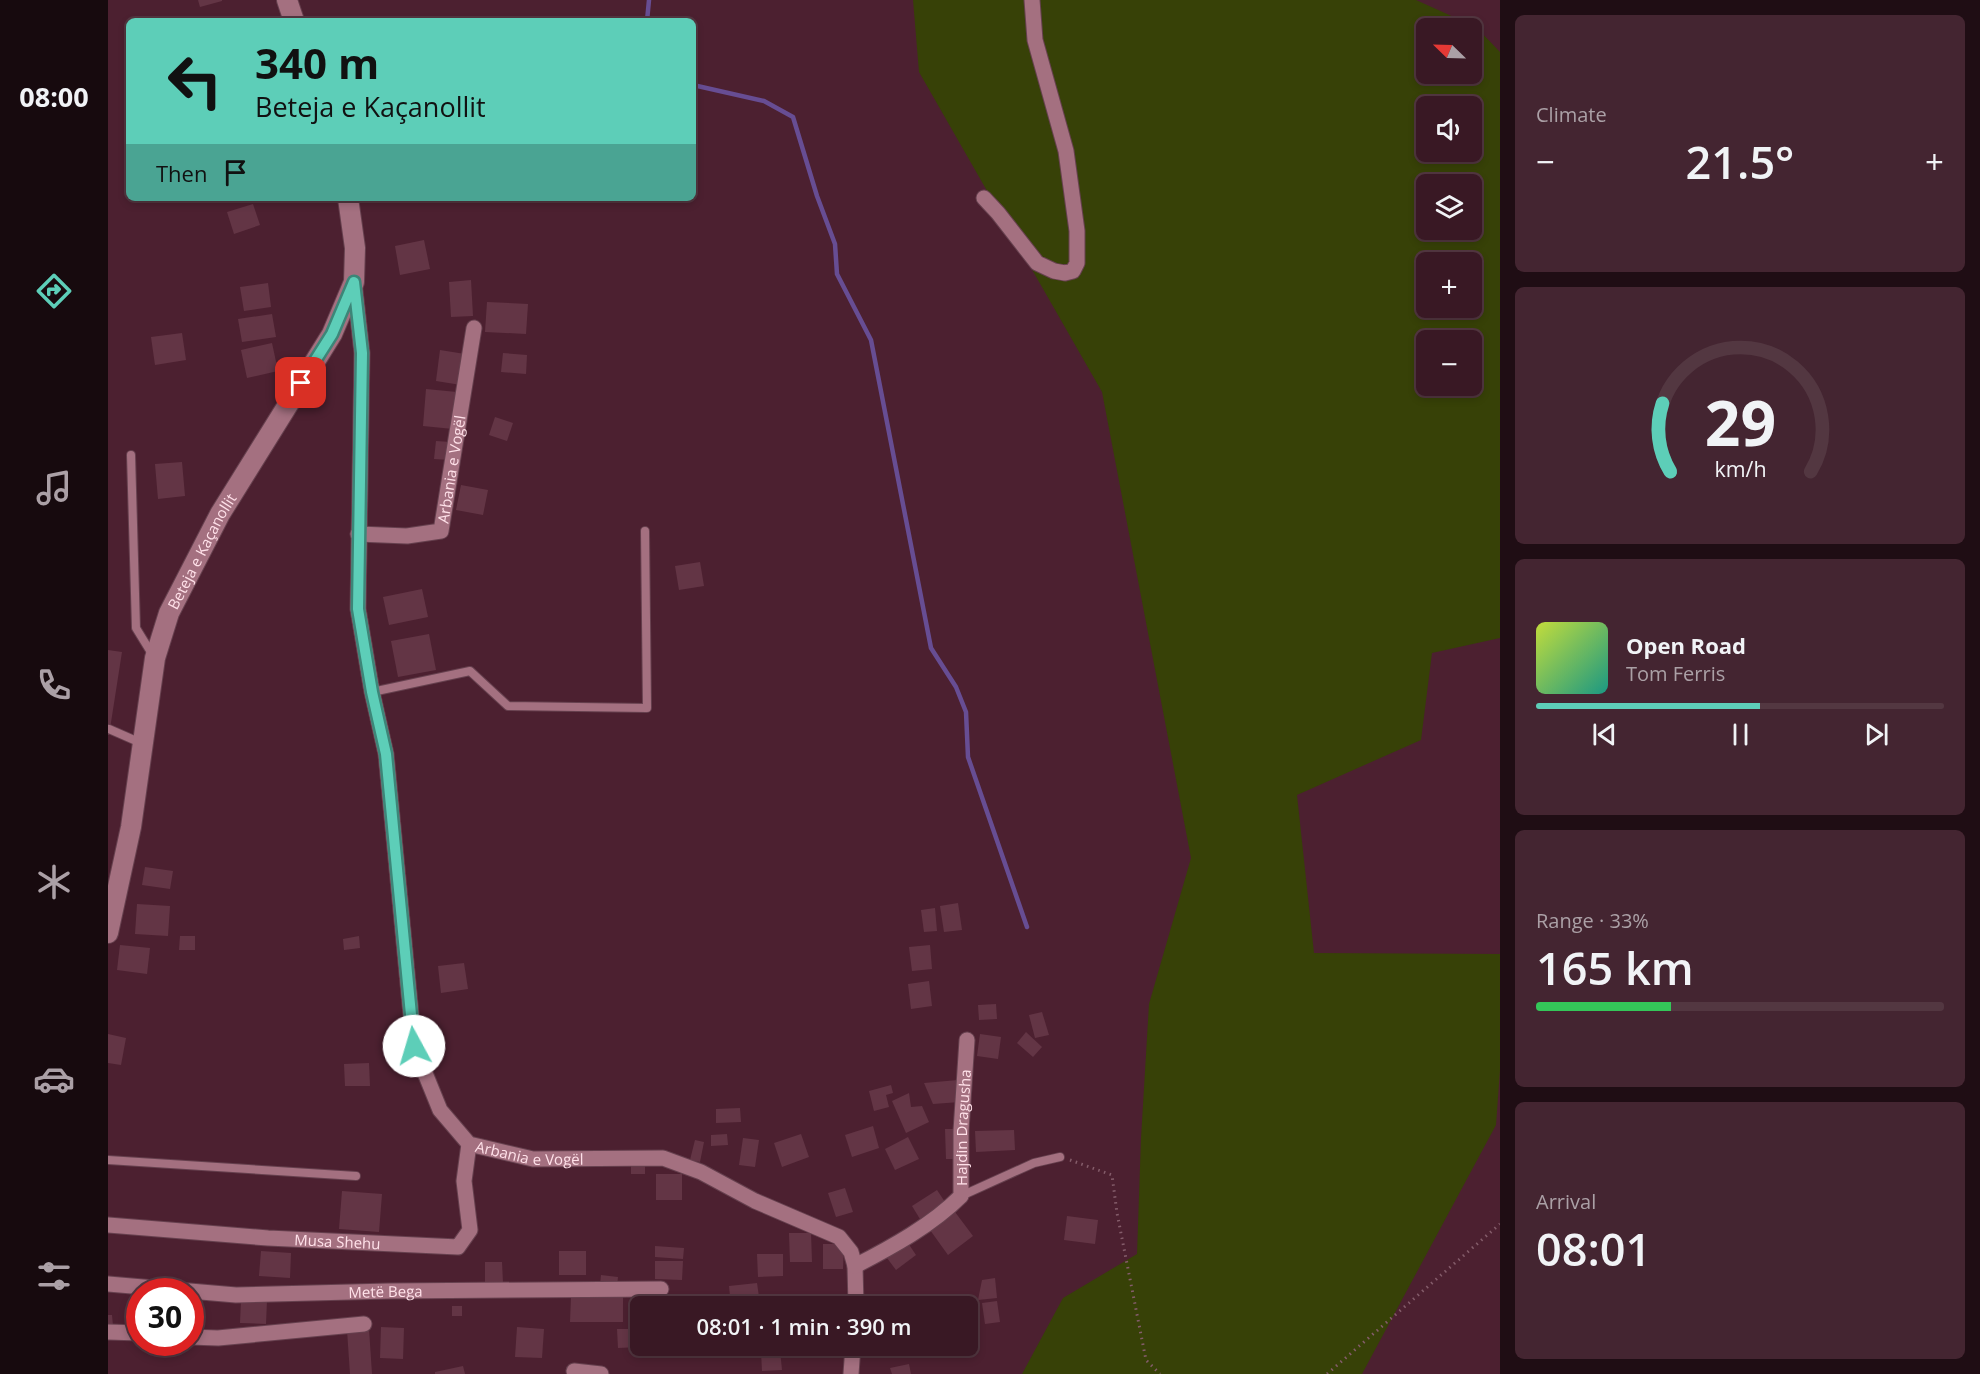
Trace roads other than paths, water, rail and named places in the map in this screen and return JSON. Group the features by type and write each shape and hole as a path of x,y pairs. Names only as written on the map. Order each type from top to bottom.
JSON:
{"street":[{"path":"287,0 293,18"},
{"path":"984,198 1037,263 1054,272 1073,271 1077,263 1077,231 1066,151 1035,40 1032,0"},
{"name":"Beteja e Kaçanollit","path":"108,933 131,827 154,658 169,613 220,514 332,334 354,282 355,248 348,201"},
{"name":"Arbania e Vogël","path":"354,282 362,353 358,609 372,692 386,754 414,1046 440,1110 469,1144 533,1159 663,1158 701,1172 755,1200 839,1237 851,1252 855,1266 856,1296"},
{"name":"Arbania e Vogël","path":"358,534 407,536 441,531 474,328"},
{"name":"Hajdin Dragusha","path":"855,1266 948,1209 961,1196 961,1131 967,1041"},
{"name":"Musa Shehu","path":"108,1225 268,1238 458,1247 470,1230 464,1181 469,1144"},
{"name":"Metë Bega","path":"108,1284 236,1295 389,1291 661,1289"},
{"path":"204,1338 364,1324"},
{"path":"108,1332 126,1333"},
{"path":"851,1374 852,1356"},
{"path":"574,1371 601,1374"}],"lane":[{"path":"131,455 136,628 154,658"},
{"path":"372,692 470,671 508,706 647,708 645,531"},
{"path":"109,729 142,743"},
{"path":"961,1196 1034,1163 1060,1157"},
{"path":"108,1160 356,1176"}],"waterway":[{"path":"647,18 649,0"},
{"path":"696,86 764,101 793,117 817,196 835,244 837,274 871,340 931,648 956,687 966,712 968,757 1027,927"}]}
